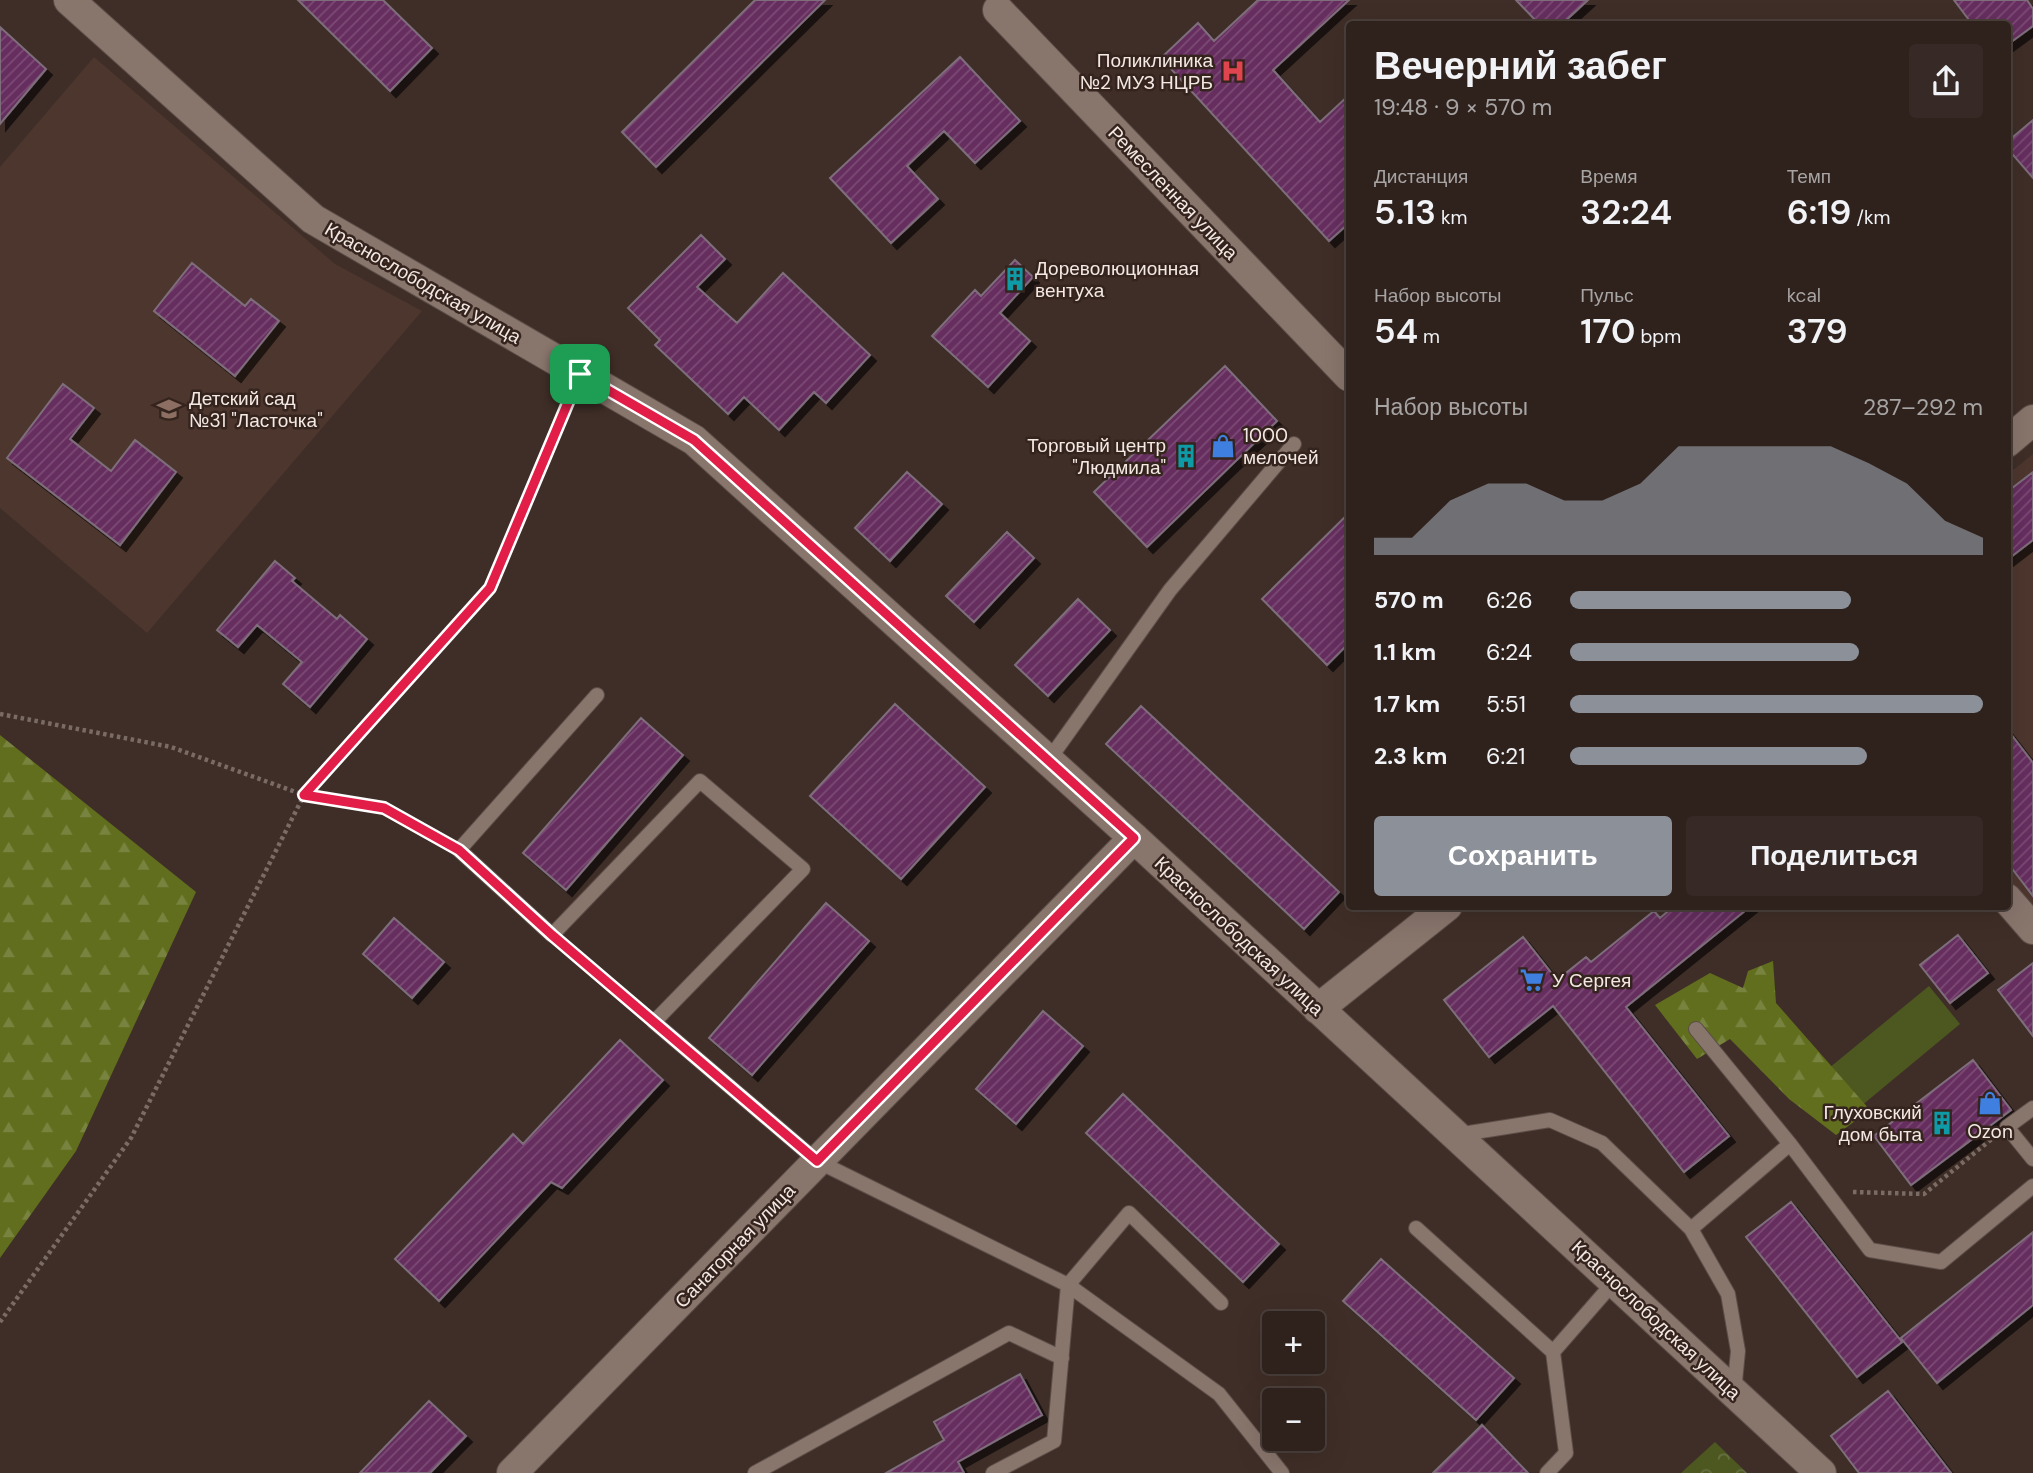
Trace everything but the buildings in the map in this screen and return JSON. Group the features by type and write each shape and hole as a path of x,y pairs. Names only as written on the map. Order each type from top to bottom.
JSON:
{"street":[{"name":"Краснослободская улица","path":"69,0 313,219 694,440 1134,838 1821,1473"},
{"name":"Ремесленная улица","path":"998,10 1346,373"},
{"path":"2011,439 2033,420"},
{"name":"Санаторная улица","path":"512,1473 1134,838"},
{"path":"2011,904 2033,929"},
{"path":"1318,1009 1442,910"}],"lane":[{"path":"1048,761 1170,590 1294,444"},
{"path":"597,695 459,850 552,935 700,781 803,869 654,1022 817,1161 1068,1285 1219,1394 1282,1473"},
{"path":"1696,1029 1790,1144 1870,1250 1941,1262 2033,1186"},
{"path":"2033,1108 2007,1127 2033,1159"},
{"path":"1455,1135 1550,1120 1602,1143 1691,1229 1728,1294 1738,1351 1734,1392"},
{"path":"1691,1229 1790,1144"},
{"path":"993,1473 1054,1441 1068,1285 1129,1213 1221,1303"},
{"path":"1416,1228 1553,1352 1566,1453 1547,1473"},
{"path":"1553,1352 1614,1282"},
{"path":"754,1473 1009,1333 1062,1358"}],"path":[{"path":"0,1322 131,1138 304,795 490,588 580,374"},
{"path":"0,714 171,747 304,795 384,808 459,850"},
{"path":"552,935 654,1022"},
{"path":"1826,1192 1924,1194 2007,1127"}],"shaded area":[{"name":"Детский сад №31 \"Ласточка\"","path":"94,57 335,264 422,311 147,633 0,508 0,167"},
{"path":"2033,454 2033,929 2011,901 2011,472"}],"green space":[{"path":"0,735 196,892 76,1151 0,1258"},
{"path":"1773,961 1776,1003 1870,1110 1836,1135 1789,1099 1730,1039 1697,1059 1655,1005 1710,973 1743,988 1748,971"},
{"path":"1929,986 1960,1024 1843,1121 1812,1082"},
{"path":"1715,1442 1747,1473 1681,1473"}],"place":[{"name":"Поликлиника №2 МУЗ НЦРБ","path":"1233,71"},
{"name":"Дореволюционная вентуха","path":"1015,279"},
{"name":"Детский сад №31 \"Ласточка\"","path":"169,409"},
{"name":"1000 мелочей","path":"1223,446"},
{"name":"Торговый центр \"Людмила\"","path":"1186,456"},
{"name":"У Сергея","path":"1532,980"},
{"name":"Ozon","path":"1990,1103"},
{"name":"Глуховский дом быта","path":"1942,1123"}],"route":[{"path":"580,374 694,440 1134,838 817,1161 552,935 459,850 384,808 304,795 490,588 580,374"}]}
